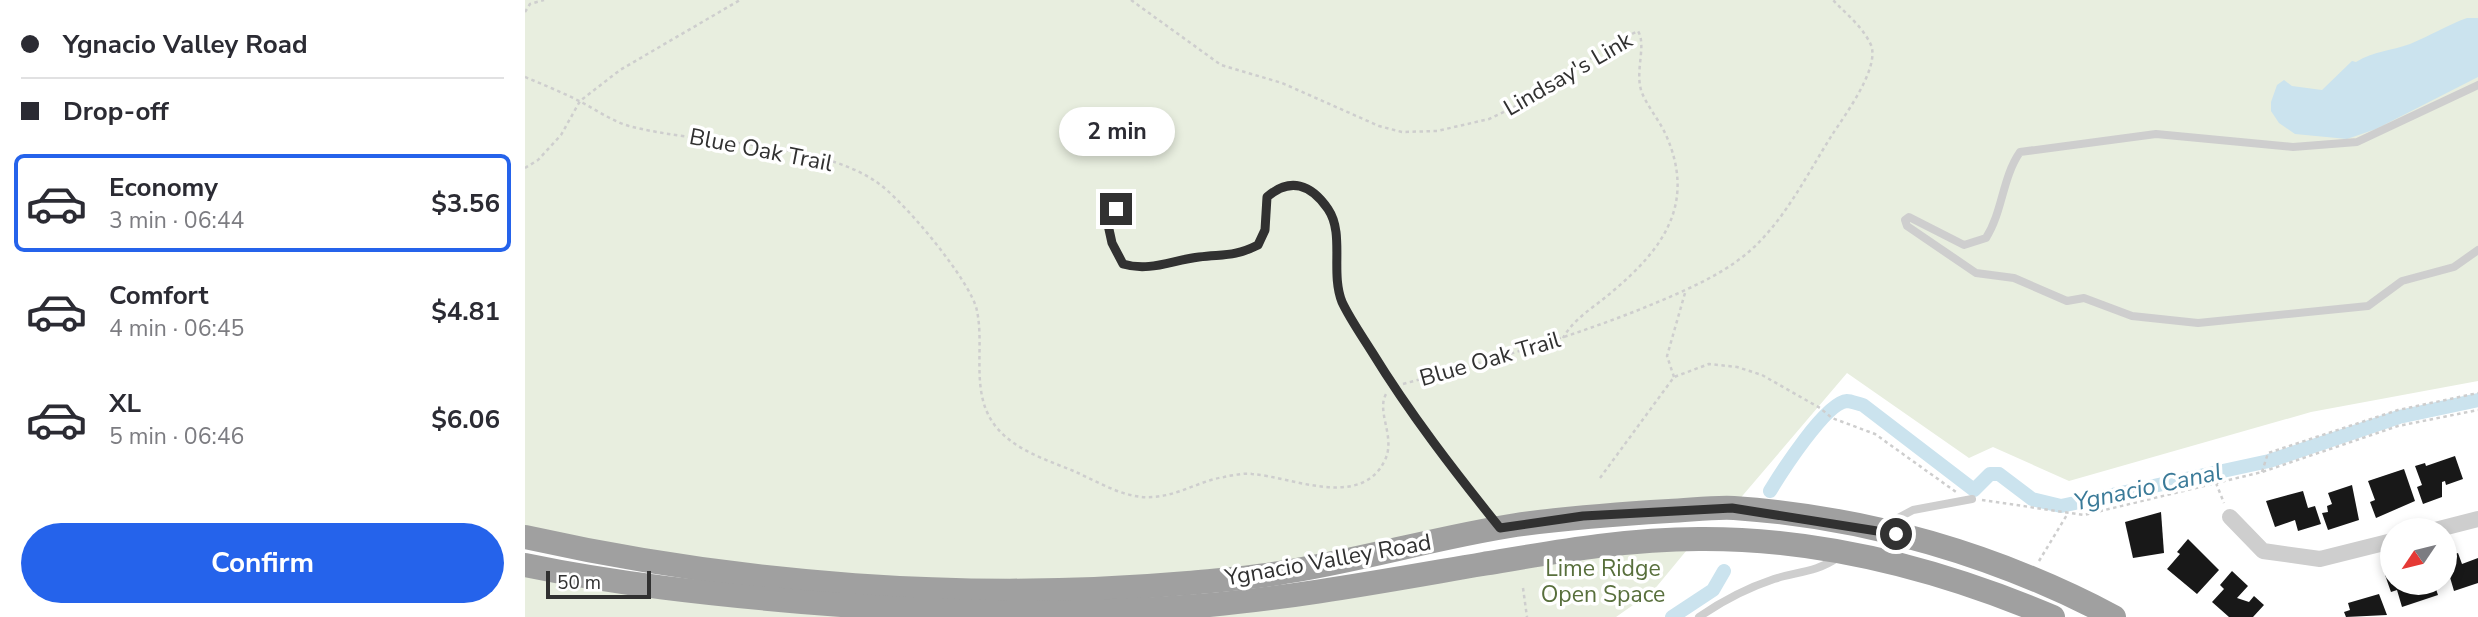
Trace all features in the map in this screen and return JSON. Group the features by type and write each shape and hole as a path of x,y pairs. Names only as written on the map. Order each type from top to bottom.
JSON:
{"highway":[{"name":"Ygnacio Valley Road","path":"525,537 636,560 712,570 882,586 1033,589 1185,583 1283,573 1500,528 1583,516 1732,508 1933,542 2029,576 2114,617"},
{"name":"Ygnacio Valley Road","path":"525,565 714,594 968,613 1028,613 1144,610 1248,601 1613,545 1696,539 1757,540 1850,548 1942,573 2053,617"}],"street":[{"path":"2230,517 2263,551 2320,559 2380,544"},
{"path":"2457,524 2478,519"}],"lane":[{"path":"2478,85 2357,142 2293,147 2156,134 2020,152 2011,164 1996,223 1986,238 1964,245 1909,217 1905,220 1906,226 1976,274 2014,278 2067,301 2084,298 2132,316 2198,323 2368,306 2402,281 2454,267 2478,250"},
{"path":"1132,208 1105,211 1112,243 1123,264 1141,269 1199,257 1230,257 1244,252 1258,245 1265,230 1267,197 1280,185 1294,183 1311,192 1328,210 1336,234 1336,284 1343,304 1394,386 1500,528"},
{"path":"1871,533 1913,510 1972,499"},
{"path":"1699,617 1720,602 1775,579 1823,568 1850,548"}],"path":[{"path":"525,12 530,4 544,0"},
{"path":"525,168 538,160 561,135 580,101 620,70 740,0"},
{"name":"Lindsay's Link","path":"1131,0 1221,65 1282,83 1379,125 1402,132 1437,131 1489,119 1541,94 1613,43 1638,31 1642,37 1637,68 1641,91 1666,135 1674,160 1677,205 1667,232 1641,266 1589,312 1573,321 1563,338"},
{"name":"Blue Oak Trail","path":"525,77 580,101 614,121 632,127 784,151 843,166 874,180 897,197 971,293 978,319 979,377 985,409 997,429 1025,450 1129,495 1151,498 1173,494 1220,477 1251,474 1331,488 1365,481 1378,471 1391,444 1384,397 1394,386 1546,346 1686,290 1744,255 1770,230 1855,100 1872,63 1872,47 1864,33 1833,0"},
{"path":"1674,377 1667,356 1686,290"},
{"path":"1600,478 1674,377 1709,364 1737,367 1762,375 1820,408 1832,418 1875,434 1955,491 1972,499 2084,515 2262,472 2398,426 2478,410"},
{"path":"2262,472 2269,453 2398,410 2478,393"},
{"path":"2216,484 2218,489"},
{"path":"2029,576 2068,513"},
{"path":"1523,588 1527,617"}],"green space":[{"name":"Lime Ridge Open Space","path":"525,0 2478,0 2478,381 2311,412 2069,481 1993,447 1969,458 1847,373 1732,508 1660,511 1283,573 948,589 525,537"},
{"name":"Lime Ridge Open Space","path":"1696,539 1653,591 1616,617 525,617 525,565 1084,612"}],"water":[{"path":"2467,18 2478,18 2478,77 2376,129 2347,139 2295,134 2279,123 2271,111 2277,85 2284,80 2292,86 2322,90 2352,61 2410,44"}],"building":[{"path":"2455,456 2463,479 2446,485 2445,481 2442,482 2442,497 2423,504 2417,487 2422,485 2415,466 2425,463 2426,466"},
{"path":"2404,469 2415,501 2376,518 2370,502 2375,500 2368,481"},
{"path":"2352,485 2359,520 2328,530 2322,513 2328,512 2327,506 2332,504 2328,493"},
{"path":"2303,491 2308,508 2315,506 2321,524 2298,531 2295,520 2275,527 2266,501"},
{"path":"2161,512 2164,553 2133,558 2125,522"},
{"path":"2188,539 2219,570 2197,594 2167,569"},
{"path":"2457,553 2462,564 2478,558 2478,583 2457,590"},
{"path":"2232,571 2248,586 2237,598 2249,602 2254,596 2264,605 2253,617 2229,617 2212,602 2224,589 2220,585"},
{"path":"2379,594 2387,615 2346,617 2344,612 2350,610 2348,603"},
{"path":"2398,595 2438,595 2402,607"}],"waterway":[{"name":"Ygnacio Canal","path":"1770,491 1816,425 1838,404 1847,401 1863,405 1974,490 1990,474 1999,474 2032,499 2061,506 2269,461 2399,417 2478,400"},
{"name":"Ygnacio Canal","path":"1672,617 1713,590 1724,571"}],"route":[{"path":"1116,209 1105,211 1112,243 1123,264 1141,269 1199,257 1230,257 1244,252 1258,245 1265,230 1264,211 1267,197 1280,185 1294,183 1311,192 1328,210 1336,234 1336,284 1343,304 1394,386 1500,528 1583,516 1732,508 1804,517 1896,534"}]}
